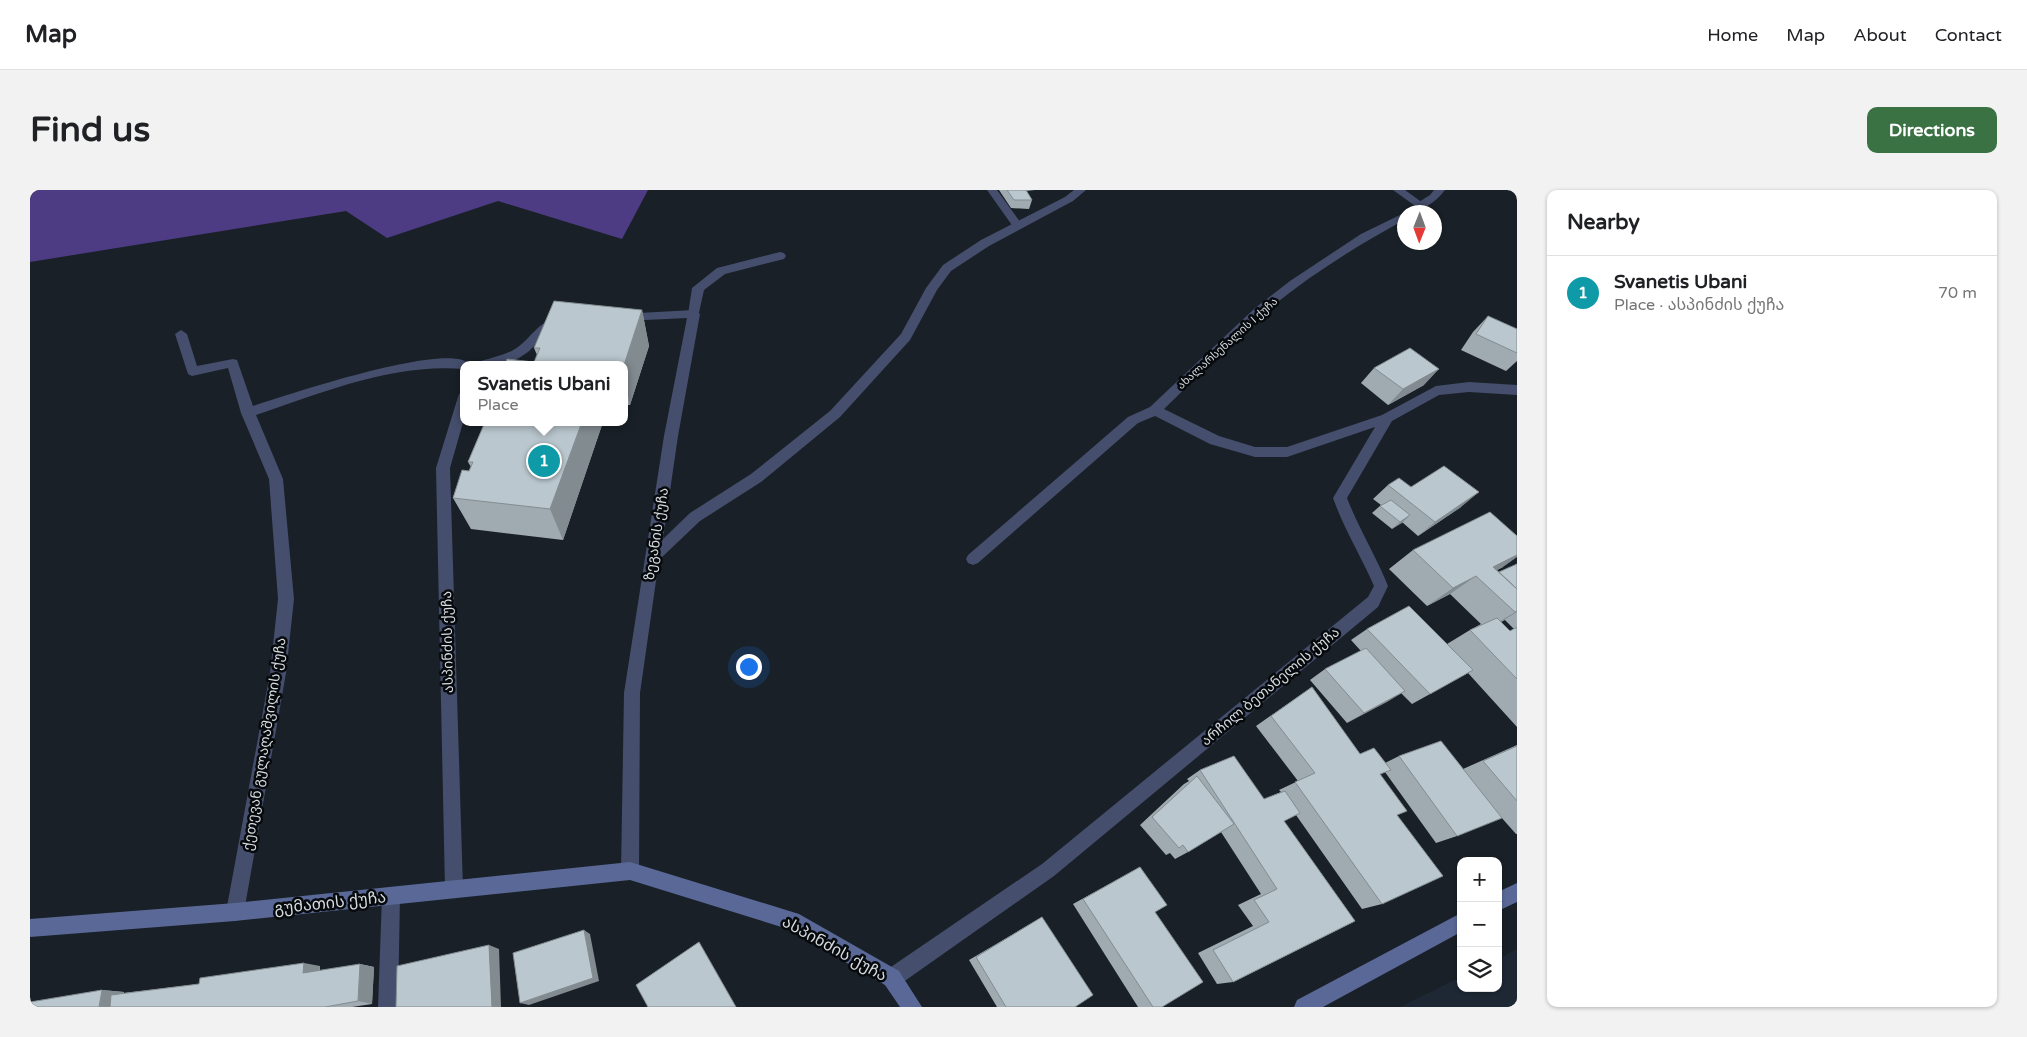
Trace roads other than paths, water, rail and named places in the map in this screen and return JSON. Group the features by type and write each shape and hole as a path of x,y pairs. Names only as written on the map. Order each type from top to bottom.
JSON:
{"street":[{"path":"992,190 1018,226"},
{"path":"652,558 695,517 756,478 835,414 906,336 932,288 947,268 985,243 1069,199 1081,190"},
{"path":"1398,190 1420,205"},
{"path":"1424,205 1434,198 1440,190"},
{"name":"ახალარსენალის I ქუჩა","path":"973,559 1133,420 1155,410 1216,350 1286,289 1365,237 1397,220"},
{"name":"ზეგანის ქუჩა","path":"630,871 632,693 671,436 698,288 721,270 780,256"},
{"path":"614,318 694,314"},
{"path":"499,361 520,351 540,331 555,321 575,320"},
{"name":"ქეთევან გულაღაშვილის ქუჩა","path":"182,334 192,371 232,362 248,413 276,479 286,599 278,674 235,912"},
{"path":"248,413 333,384 388,370 449,363 460,364"},
{"name":"არჩილ ბეთანელის ქუჩა","path":"892,978 1048,870 1373,602 1381,586 1367,553 1351,527 1340,498 1388,418 1436,391 1469,387 1517,390"},
{"path":"1155,410 1214,440 1255,452 1288,452 1388,418"},
{"name":"ასპინძის ქუჩა","path":"454,889 443,468 460,411"},
{"name":"ასპინძის ქუჩა","path":"630,871 792,921 892,978 912,1007"},
{"name":"გუმათის ქუჩა","path":"30,928 235,912 630,871"},
{"path":"1502,900 1517,892"},
{"path":"388,1007 391,896"},
{"path":"1304,1007 1457,924"}],"place":[{"name":"Svanetis Ubani","path":"544,461"}]}
